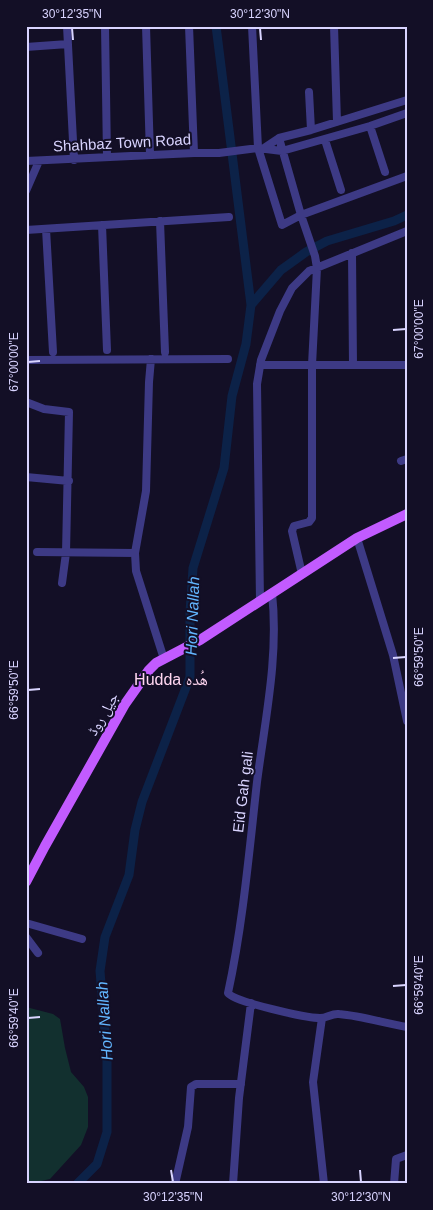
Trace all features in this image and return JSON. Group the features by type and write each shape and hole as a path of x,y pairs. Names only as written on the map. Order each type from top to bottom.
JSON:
{"main road":[{"name":"جیل روڈ","path":"26,882 125,704 149,670 164,659 200,640 358,538 407,514"}],"street":[{"path":"67,26 74,160"},
{"path":"104,26 107,157"},
{"path":"146,26 150,155"},
{"path":"188,26 194,153"},
{"path":"252,26 261,148 282,225 300,215 407,176"},
{"path":"334,26 338,122"},
{"path":"26,47 68,44"},
{"path":"309,92 311,130"},
{"path":"261,148 279,138 407,100"},
{"path":"261,148 282,151 325,140 407,113"},
{"path":"370,126 385,172"},
{"path":"279,138 317,268 312,365 312,518 309,522 294,526 292,531 302,574"},
{"path":"325,140 341,190"},
{"name":"Shahbaz Town Road","path":"26,161 218,153 261,148"},
{"path":"26,191 39,161"},
{"path":"26,230 229,217"},
{"path":"160,221 165,352"},
{"path":"102,225 107,350"},
{"path":"46,228 53,352"},
{"path":"260,601 257,384 260,365 280,311 292,288 309,271 407,231"},
{"path":"352,253 353,365"},
{"path":"151,358 148,382 146,491 135,553 136,570 164,659"},
{"path":"26,360 228,359"},
{"path":"260,365 407,365"},
{"path":"26,402 44,408 68,412 69,481 66,553 62,582"},
{"path":"26,477 69,481"},
{"path":"358,538 393,655 407,721"},
{"path":"36,552 135,553"},
{"name":"Eid Gah gali","path":"251,1003 231,997 228,993 250,851 269,694 275,618 272,593"},
{"path":"26,923 82,939"},
{"path":"26,937 38,953"},
{"path":"233,1184 241,1084 251,1003 308,1017 322,1018 335,1014 407,1027"},
{"path":"322,1018 313,1082 324,1184"},
{"path":"176,1184 188,1127 191,1087 196,1084 241,1084"},
{"path":"394,1184 396,1159 407,1155"}],"green space":[{"path":"26,1007 53,1014 60,1019 71,1072 84,1087 88,1097 88,1127 81,1145 50,1179 28,1184 26,1184"}],"waterway":[{"path":"216,26 251,305"},
{"name":"Hori Nallah","path":"77,1184 97,1164 107,1132 107,1056 100,971 105,937 129,875 135,830 142,802 190,677 190,612 193,568 224,468 232,396 246,344 251,305 281,270 306,252 327,241 394,221 407,215"}],"district":[{"name":"Hudda ھُدہ","path":"171,679"}]}
